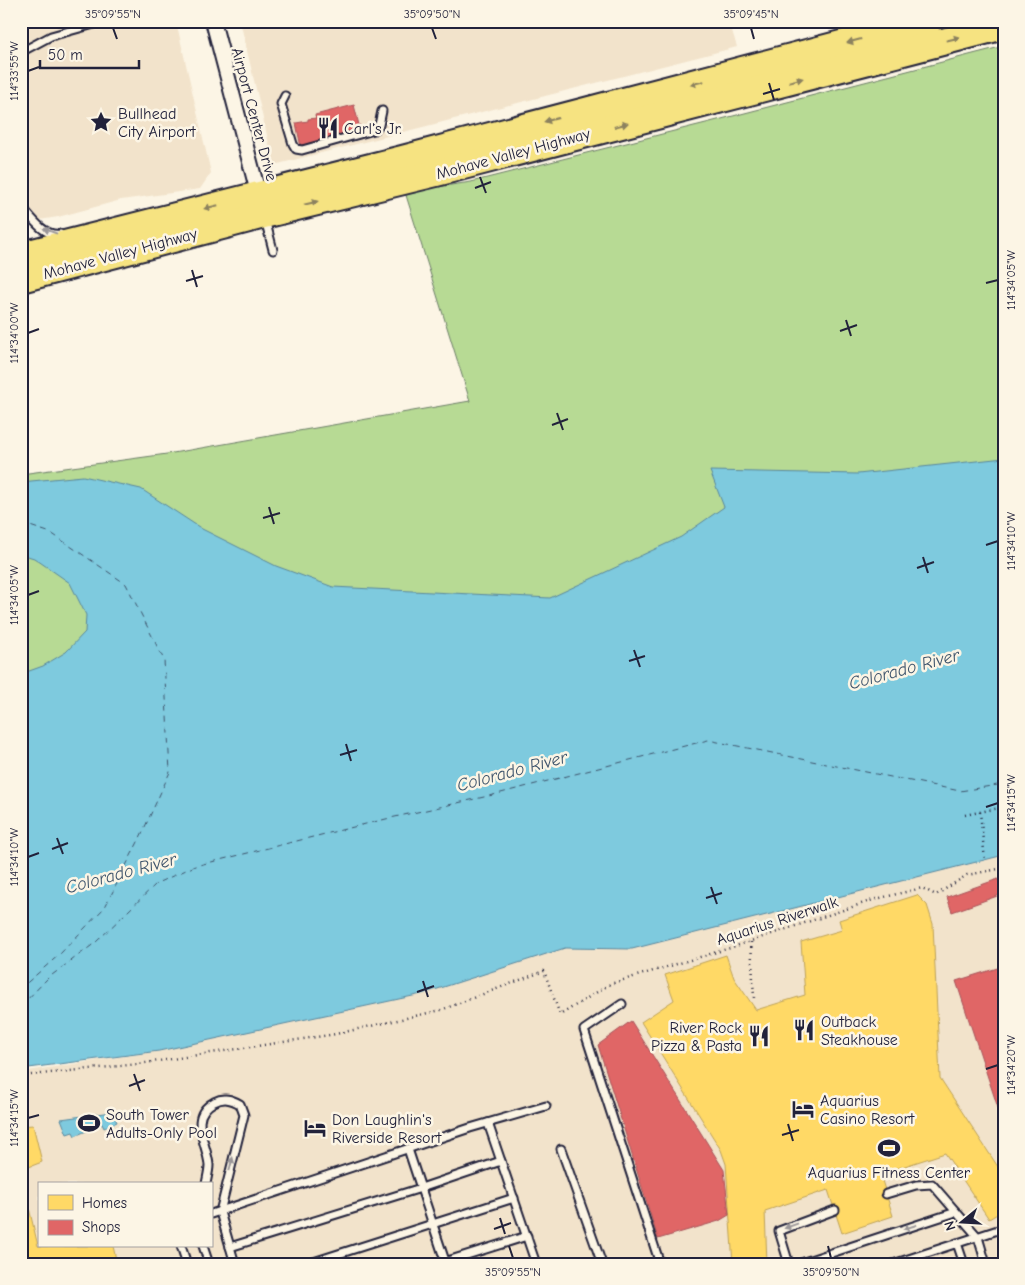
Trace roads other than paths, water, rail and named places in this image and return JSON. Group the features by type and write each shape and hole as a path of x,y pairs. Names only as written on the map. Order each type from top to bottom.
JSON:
{"highway":[{"name":"Mohave Valley Highway","path":"21,279 261,205 402,159 929,21"},
{"name":"Mohave Valley Highway","path":"21,255 139,221 261,205 436,173 1004,26"}],"street":[{"name":"Airport Center Drive","path":"213,21 261,205"}],"lane":[{"path":"21,52 50,36 105,21"},
{"path":"285,96 282,104 293,144 296,149 302,150 374,130 379,125 382,111"},
{"path":"261,205 273,250"},
{"path":"21,206 44,230 57,235 66,232"},
{"path":"622,1004 584,1030 660,1264"},
{"path":"206,1182 209,1165 202,1137 200,1116 205,1107 218,1100 229,1099 240,1104 244,1115 220,1212 235,1264"},
{"path":"212,1214 488,1123 546,1106"},
{"path":"488,1123 536,1264"},
{"path":"408,1149 433,1225 443,1263 527,1236"},
{"path":"561,1149 602,1264"},
{"path":"230,1247 421,1188 501,1161"},
{"path":"886,1194 916,1185 932,1184 978,1237 986,1264"},
{"path":"307,1264 514,1198"},
{"path":"789,1264 779,1231 835,1210"},
{"path":"798,1264 956,1212"},
{"path":"893,1264 1004,1228"},
{"path":"957,1243 964,1264"},
{"path":"182,1248 187,1264"},
{"path":"204,1248 209,1264"}],"water":[{"name":"Colorado River","path":"1004,458 1004,855 632,949 565,948 422,994 159,1051 21,1069 21,674 43,666 66,652 85,632 86,615 70,583 34,558 21,554 21,482 83,476 141,489 202,529 276,566 333,587 550,598 681,537 724,507 710,471 858,474"},
{"name":"South Tower Adults-Only Pool","path":"112,1112 117,1122 104,1128 102,1124 75,1136 73,1132 67,1134 61,1119"}],"place":[{"name":"Bullhead City Airport","path":"101,122"},
{"name":"Carl's Jr.","path":"328,128"},
{"name":"Outback Steakhouse","path":"804,1030"},
{"name":"River Rock Pizza & Pasta","path":"759,1036"},
{"name":"Aquarius Casino Resort","path":"803,1109"},
{"name":"South Tower Adults-Only Pool","path":"89,1123"},
{"name":"Don Laughlin's Riverside Resort","path":"315,1128"},
{"name":"Aquarius Fitness Center","path":"889,1148"}]}
